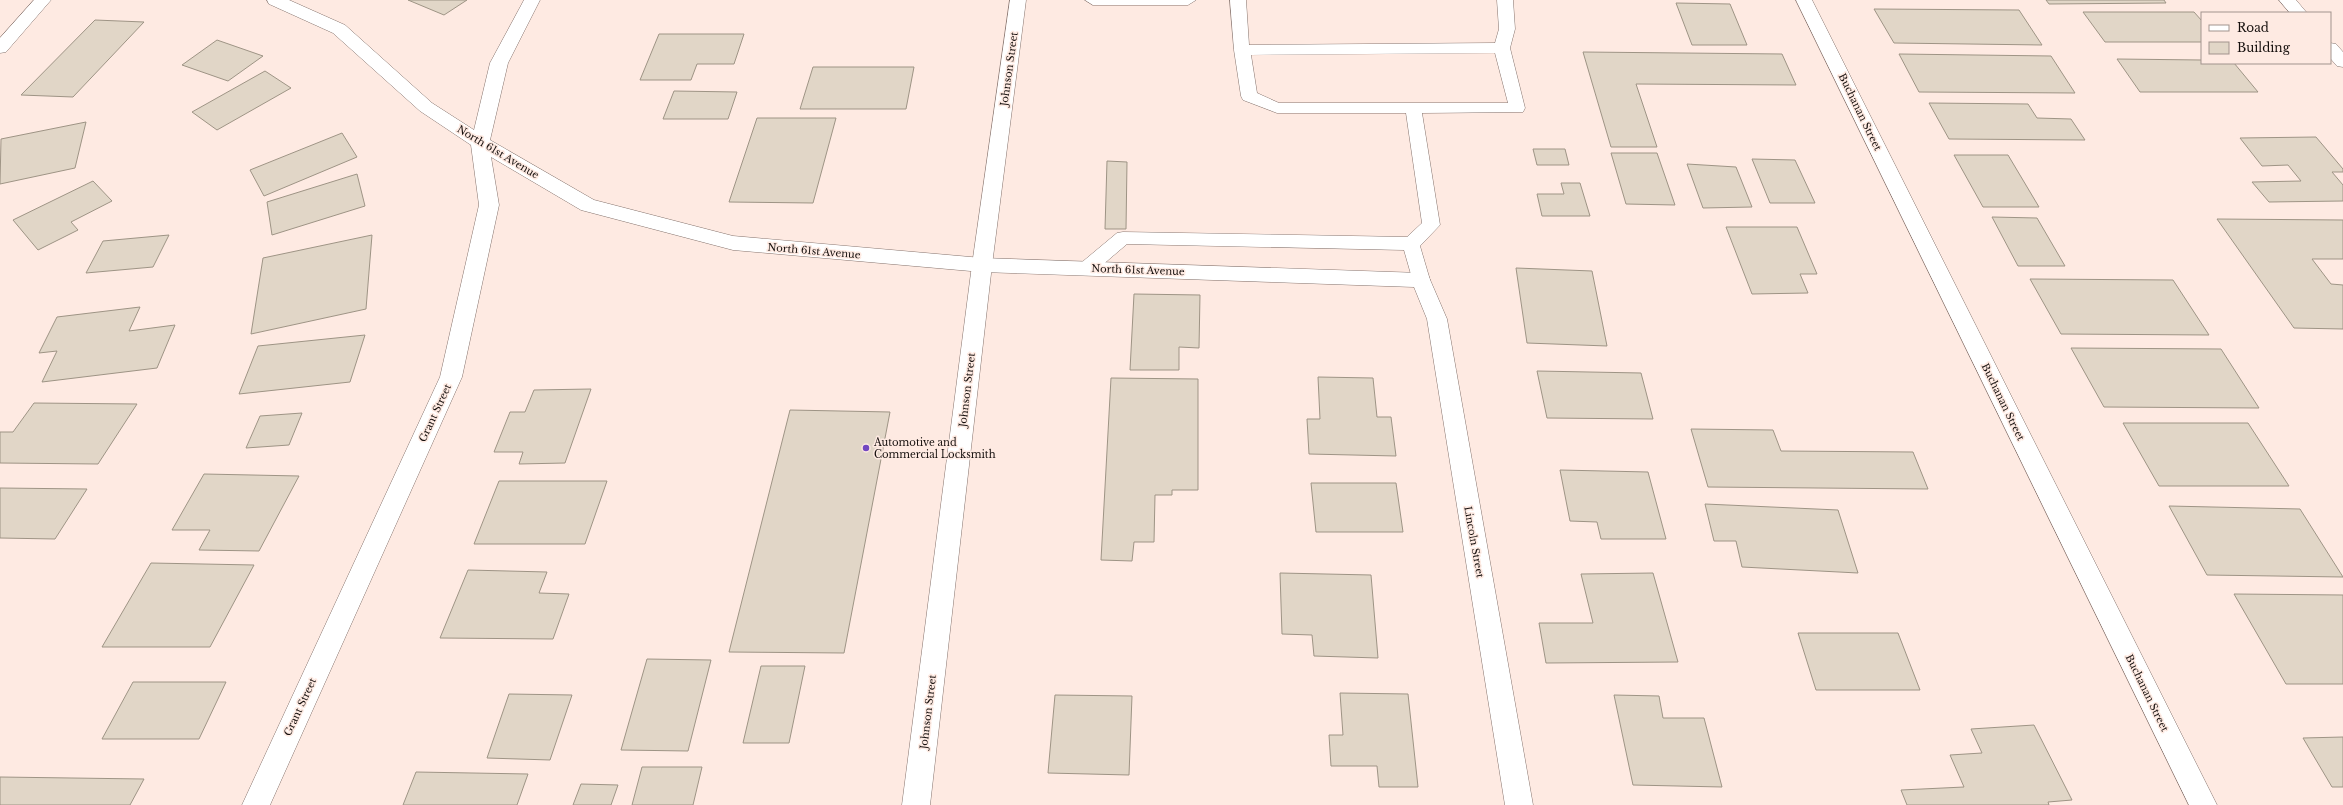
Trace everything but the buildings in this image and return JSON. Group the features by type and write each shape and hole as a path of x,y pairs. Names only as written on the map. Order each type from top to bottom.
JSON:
{"street":[{"path":"0,48 44,0"},
{"name":"North 61st Avenue","path":"275,0 339,29 426,107 480,142 588,205 733,243 982,265 1421,280"},
{"name":"Grant Street","path":"256,805 451,377 489,205 480,142 499,63 532,0"},
{"name":"Johnson Street","path":"916,805 982,265 1018,0"},
{"name":"Buchanan Street","path":"1804,0 2202,805"},
{"path":"2287,0 2298,12"},
{"path":"2331,49 2343,62"},
{"name":"Lincoln Street","path":"1421,280 1437,319 1519,805"}],"lane":[{"path":"1093,0 1188,0"},
{"path":"1238,0 1242,50 1249,96 1277,108 1517,108 1502,48 1507,28 1505,0"},
{"path":"1242,50 1502,48"},
{"path":"1087,268 1123,238 1411,244 1431,224 1413,108"},
{"path":"1411,244 1421,280"}],"place":[{"name":"Automotive and Commercial Locksmith","path":"866,448"}]}
